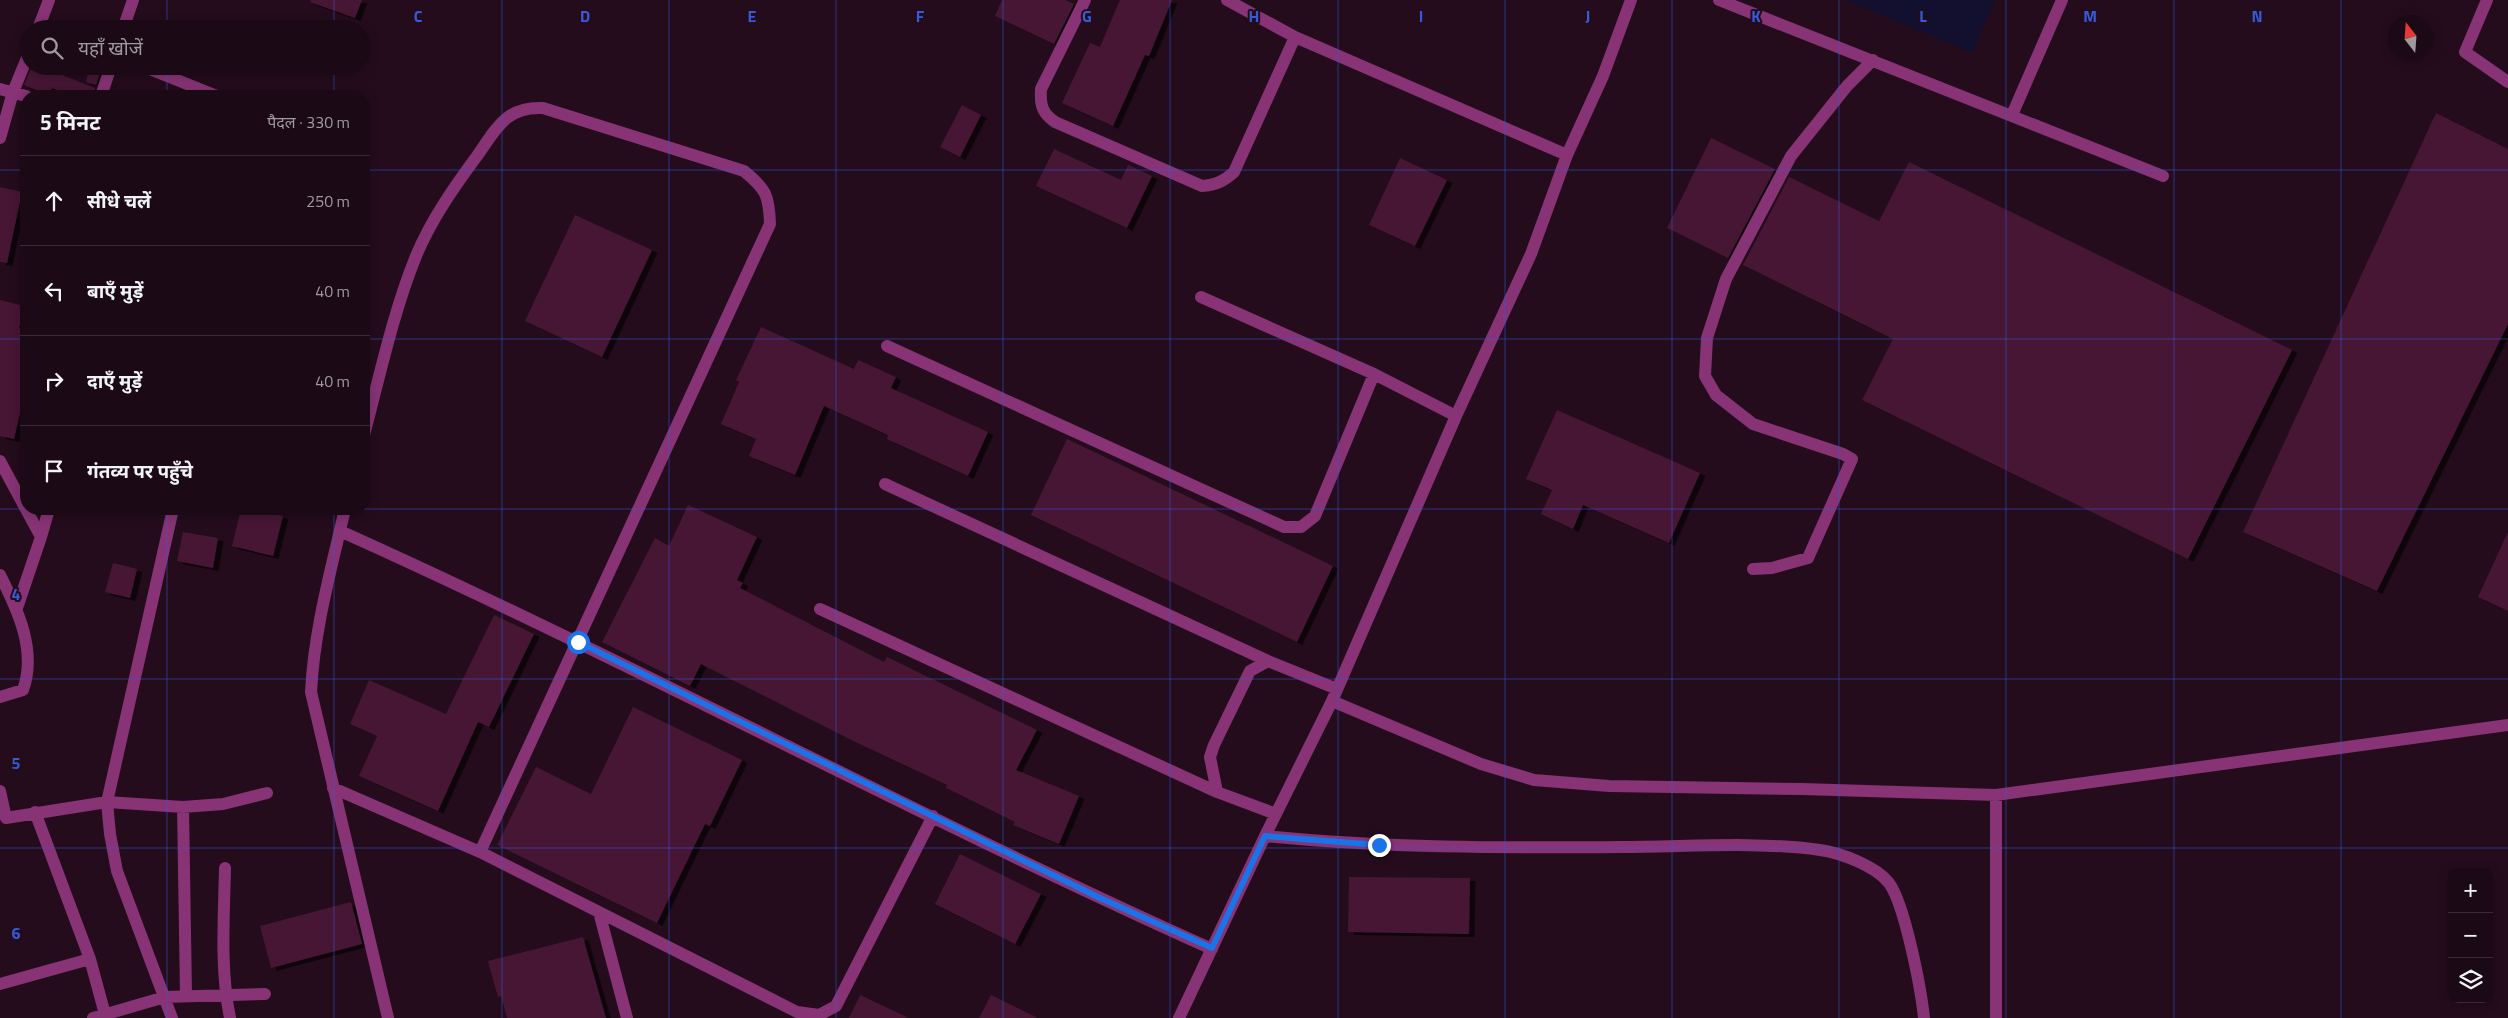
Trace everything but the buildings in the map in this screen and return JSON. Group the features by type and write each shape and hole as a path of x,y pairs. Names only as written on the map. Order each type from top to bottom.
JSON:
{"street":[{"path":"41,20 49,0"},
{"path":"126,20 134,0"},
{"path":"1085,0 1041,89 1040,102 1045,115 1055,122 1202,186 1213,185 1225,180 1234,172 1295,38"},
{"path":"1227,0 1295,38 1567,156"},
{"path":"1179,1018 1265,836 1332,702 1336,689 1456,416 1531,254 1567,156 1604,76 1630,0"},
{"path":"1719,0 2162,176"},
{"path":"2012,115 2062,0"},
{"path":"2487,0 2465,52 2508,82"},
{"path":"1753,569 1772,568 1808,558 1852,460 1843,454 1753,424 1716,395 1705,376 1707,338 1726,279 1790,156 1847,86 1873,60"},
{"path":"0,138 13,92 20,75"},
{"path":"103,90 108,75"},
{"path":"164,75 202,90"},
{"path":"0,89 20,94"},
{"path":"370,413 395,319 416,255 451,192 503,120 515,111 530,107 543,108 744,171 762,186 769,202 770,224 480,852"},
{"path":"1201,298 1374,374 1456,416"},
{"path":"887,346 1284,527 1301,527 1315,516 1374,374"},
{"path":"0,461 20,498"},
{"path":"885,484 1268,661 1336,689"},
{"path":"29,515 41,537"},
{"path":"17,608 47,515"},
{"path":"172,515 108,802 110,834 117,870 166,996 172,1018"},
{"path":"344,515 318,628 313,656 311,692 388,1018"},
{"path":"340,531 578,642 1100,898 1212,948"},
{"path":"0,575 17,608 26,642 29,674 23,690 0,697"},
{"path":"820,609 1217,792 1276,814"},
{"path":"1217,792 1210,757 1214,745 1250,671 1257,665 1268,661"},
{"path":"1332,702 1481,764 1534,780 1609,786 1996,795 2508,724"},
{"path":"333,788 480,852 798,1012 819,1015 836,1006 932,816"},
{"path":"0,791 6,818 108,802 183,806 223,804 267,793"},
{"path":"1996,795 1996,1018"},
{"path":"183,806 186,995"},
{"path":"35,812 90,959 101,1017 166,996 265,994"},
{"path":"1265,836 1379,845 1515,848 1761,846 1821,850 1866,865 1889,883 1900,910 1910,945 1921,994 1924,1018"},
{"path":"225,868 225,994 230,1018"},
{"path":"599,912 627,1018"},
{"path":"0,984 90,959"}],"shaded area":[{"path":"1846,0 1995,0 1972,53"}],"route":[{"path":"578,642 1100,898 1212,948 1265,836 1332,843 1379,845"}]}
